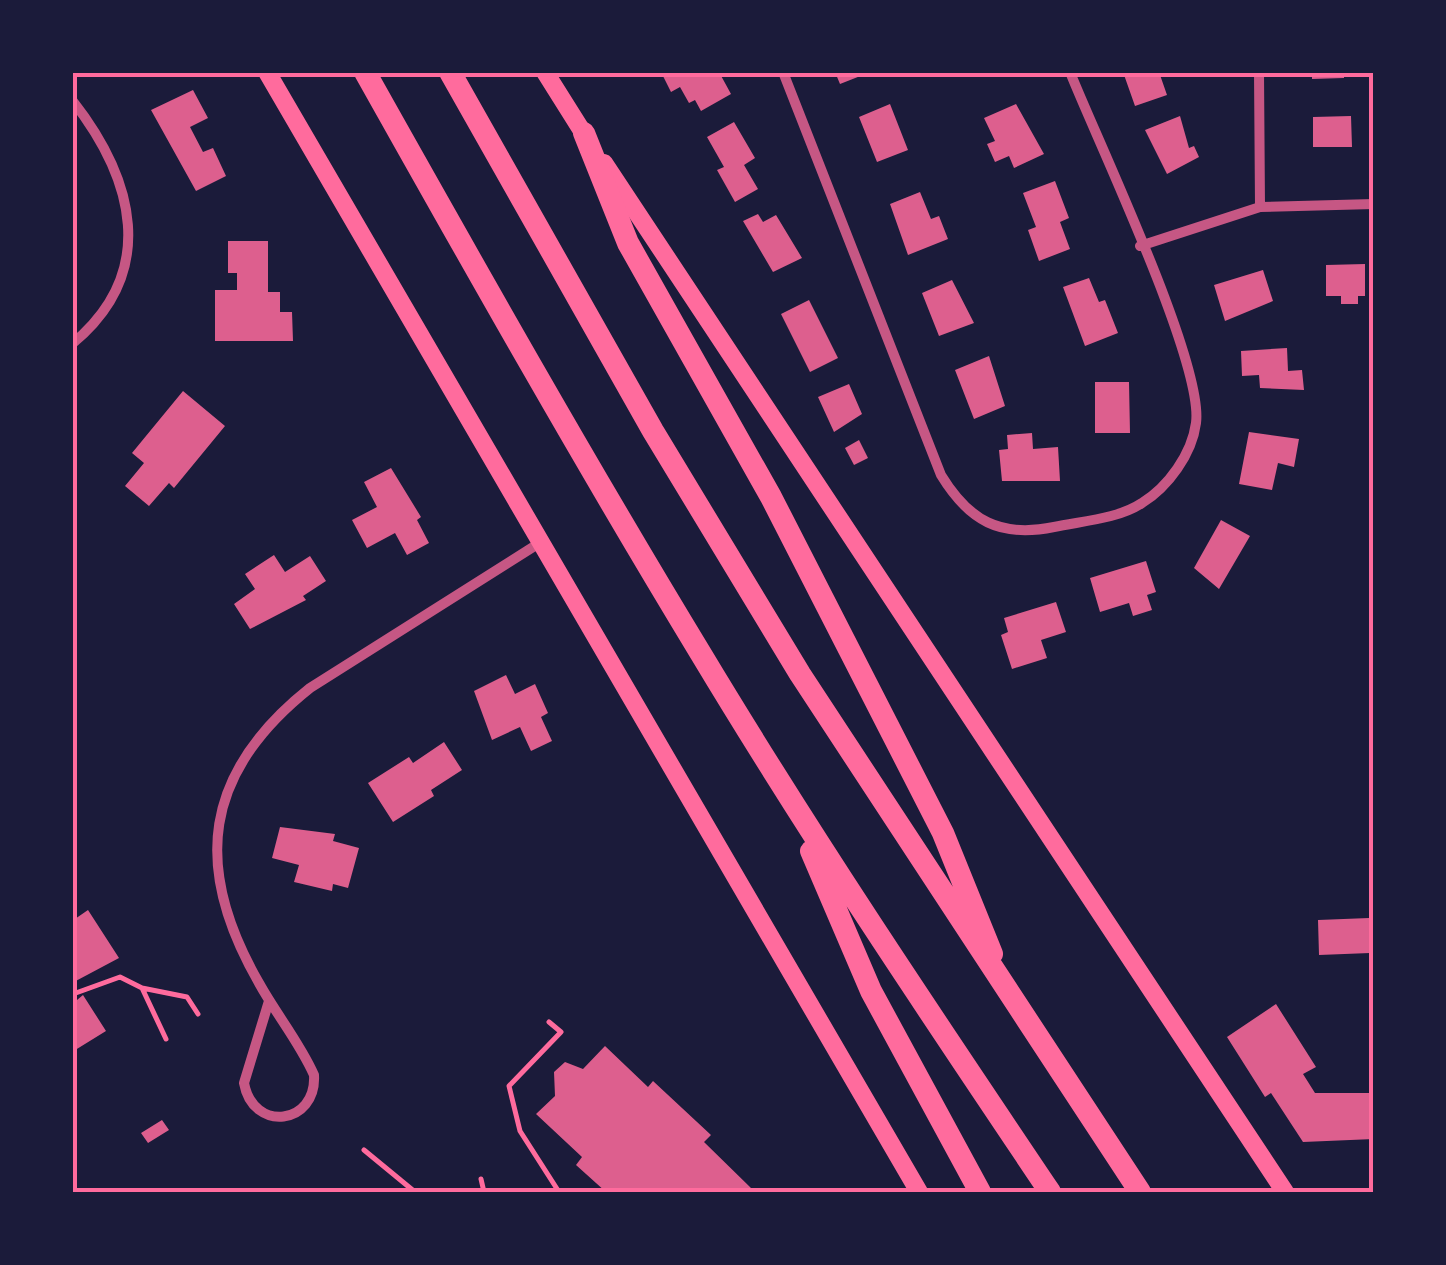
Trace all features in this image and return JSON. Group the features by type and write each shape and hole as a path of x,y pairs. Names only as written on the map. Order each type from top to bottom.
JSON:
{"highway":[{"path":"364,72 567,430 784,788 1050,1192"},
{"path":"450,72 711,528 860,770 1140,1192"},
{"path":"584,134 628,243 772,498 943,832 1010,1000"},
{"path":"784,788 871,991 980,1192"}],"main road":[{"path":"267,72 919,1192"},
{"path":"545,72 1285,1192"}],"street":[{"path":"784,72 941,474 966,511 979,521 1012,531 1033,531 1126,512 1154,494 1184,458 1196,425 1197,404 1178,338 1070,72"},
{"path":"1259,72 1260,207"},
{"path":"72,100 120,176 130,223 122,272 109,303 72,344"},
{"path":"1140,246 1260,207 1374,204"},
{"path":"270,1001 244,1083 246,1094 260,1113 283,1118 304,1108 314,1088 314,1076 270,1001 227,914 217,881 214,844 219,811 252,744 278,713 310,688 541,542"}],"path":[{"path":"73,994 120,977 142,988 188,997 198,1014"},
{"path":"142,988 166,1039"},
{"path":"549,1022 561,1032 509,1086 520,1131 559,1192"},
{"path":"364,1150 415,1192"},
{"path":"481,1179 484,1192"}],"building":[{"path":"661,72 719,72 731,94 701,111 695,100 689,103 680,87 671,92"},
{"path":"835,72 868,72 868,73 840,84"},
{"path":"1123,72 1159,72 1167,95 1135,106"},
{"path":"1312,72 1344,72 1344,78 1312,79"},
{"path":"193,90 208,118 190,127 203,152 213,148 226,176 196,191 151,110"},
{"path":"890,104 908,150 877,162 859,117"},
{"path":"1016,104 1044,154 1014,168 1009,156 995,162 987,144 995,141 984,118"},
{"path":"1180,116 1189,148 1194,146 1199,157 1167,174 1145,130"},
{"path":"1351,116 1352,147 1313,147 1313,117"},
{"path":"734,122 755,158 744,165 758,189 735,202 717,170 724,167 707,137"},
{"path":"1055,181 1069,218 1060,222 1070,249 1039,261 1028,230 1036,227 1023,193"},
{"path":"920,192 931,219 939,216 948,239 908,255 890,204"},
{"path":"758,214 763,222 776,215 802,258 773,272 743,221"},
{"path":"228,241 268,241 268,292 280,292 280,312 292,312 293,341 215,341 215,290 237,290 237,273 228,273"},
{"path":"1365,264 1365,296 1358,296 1358,304 1341,304 1341,296 1326,296 1326,265"},
{"path":"1263,270 1273,301 1225,321 1214,285"},
{"path":"1089,278 1099,302 1105,300 1118,333 1085,346 1063,287"},
{"path":"952,280 974,323 939,336 922,293"},
{"path":"809,300 838,358 810,372 781,314"},
{"path":"1287,348 1288,371 1302,370 1304,390 1260,388 1259,375 1242,376 1241,351"},
{"path":"989,356 1005,406 974,419 955,370"},
{"path":"1095,382 1129,382 1130,433 1095,433"},
{"path":"849,384 862,414 834,432 818,397"},
{"path":"183,391 225,426 174,488 169,483 149,506 125,486 144,463 132,453"},
{"path":"1249,432 1299,439 1294,467 1278,463 1272,490 1239,484"},
{"path":"1032,433 1033,449 1058,447 1060,481 1002,481 999,450 1008,449 1007,435"},
{"path":"859,440 868,458 854,465 845,448"},
{"path":"391,468 421,517 417,520 429,543 407,555 395,533 367,548 352,520 377,507 364,482"},
{"path":"1221,520 1250,536 1219,589 1194,568"},
{"path":"274,555 285,572 310,556 326,581 303,596 306,600 250,629 234,604 255,589 245,574"},
{"path":"1146,561 1156,592 1147,595 1152,610 1133,616 1129,603 1100,612 1090,578"},
{"path":"1056,602 1066,632 1041,640 1047,658 1012,669 1001,635 1008,632 1004,618"},
{"path":"506,675 515,694 535,684 548,713 541,717 552,741 531,751 520,727 492,740 474,691"},
{"path":"444,742 462,770 431,790 434,796 393,822 368,783 409,757 413,763"},
{"path":"280,827 335,834 333,841 359,848 348,888 333,884 332,891 294,882 299,865 272,858"},
{"path":"88,910 119,958 72,983 72,921"},
{"path":"1369,918 1370,953 1319,955 1318,920"},
{"path":"72,993 77,1000 83,995 106,1031 72,1052"},
{"path":"1276,1004 1316,1067 1303,1074 1315,1093 1374,1093 1374,1139 1303,1142 1271,1093 1265,1097 1227,1037"},
{"path":"605,1046 648,1087 653,1081 711,1135 704,1142 751,1188 747,1192 606,1192 576,1165 582,1157 536,1114 555,1096 554,1072 565,1062 583,1069"},
{"path":"162,1120 169,1130 148,1143 141,1133"}]}
